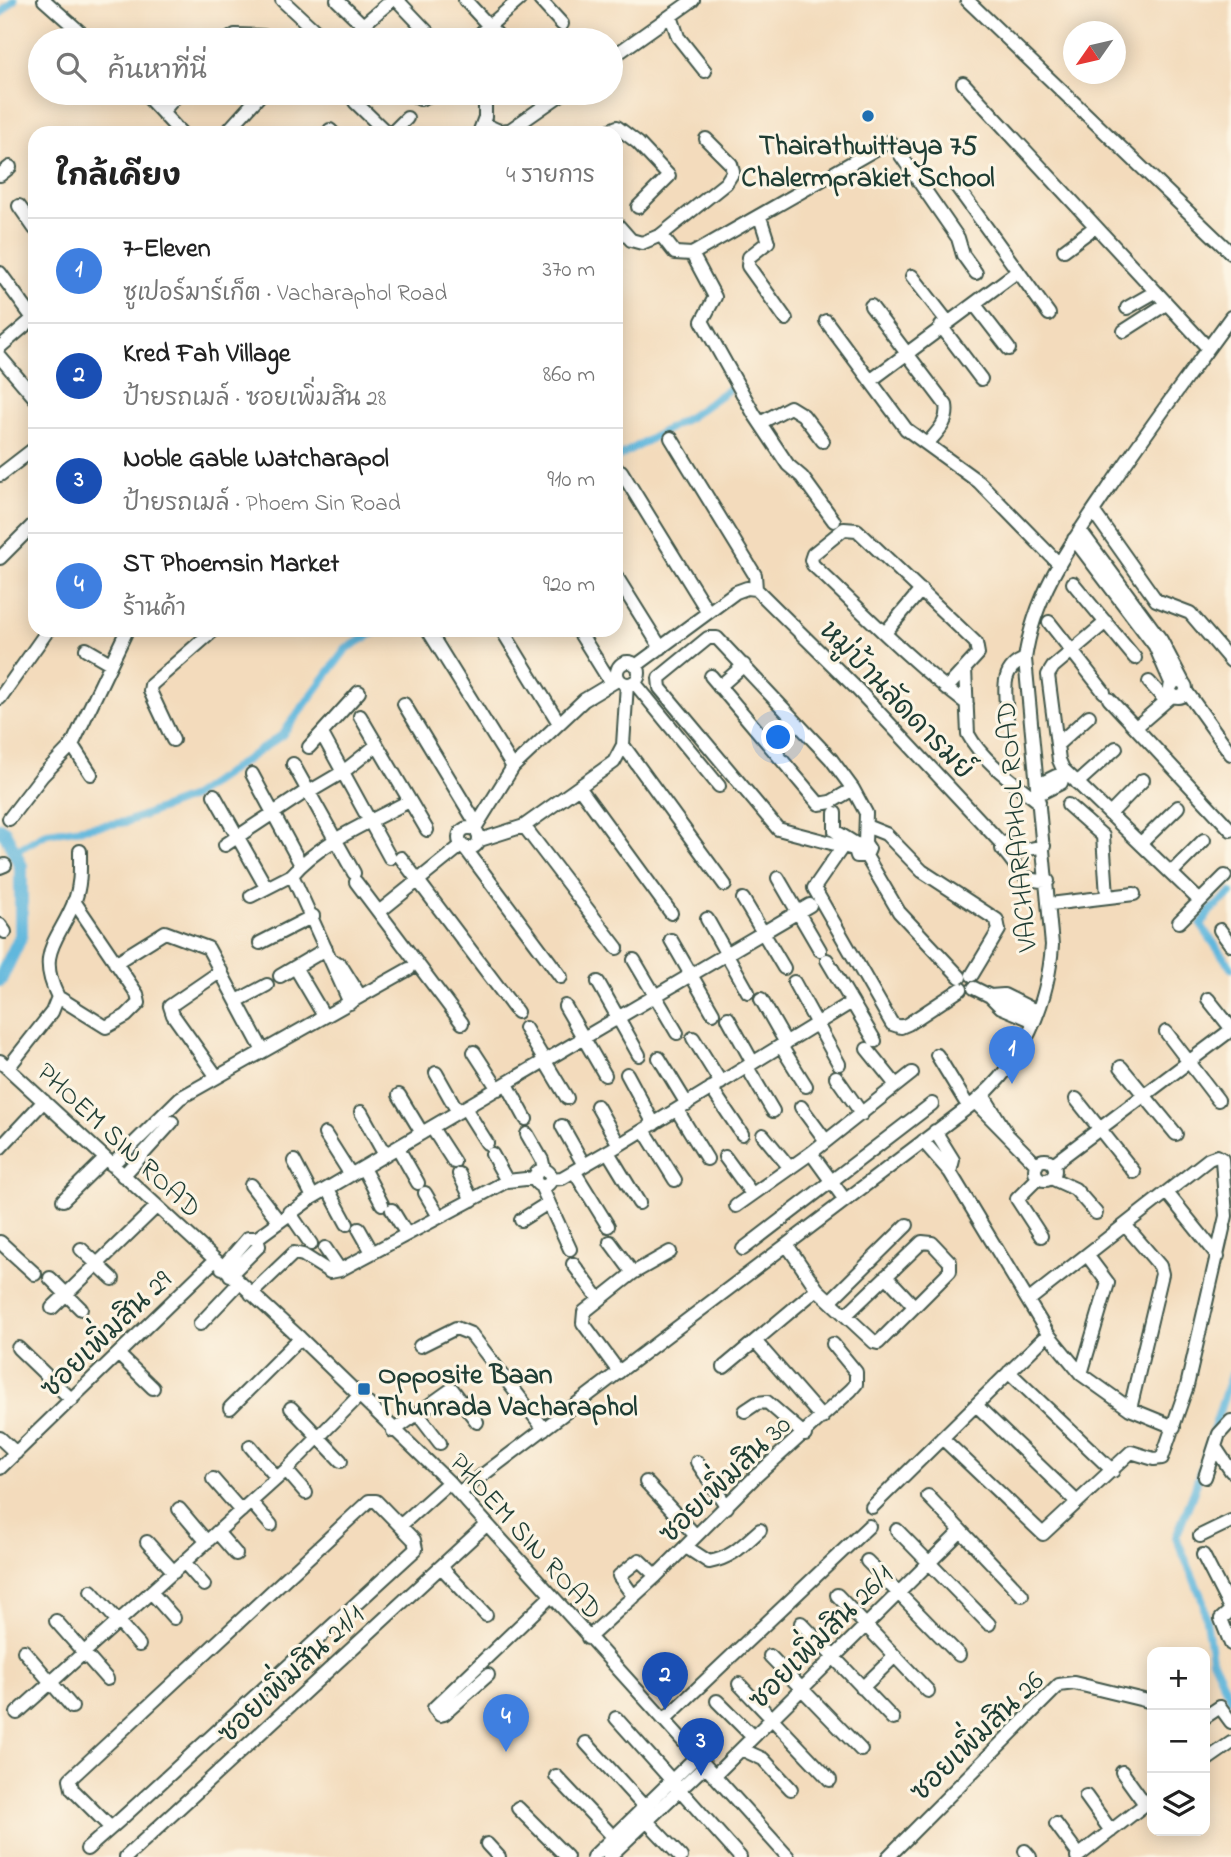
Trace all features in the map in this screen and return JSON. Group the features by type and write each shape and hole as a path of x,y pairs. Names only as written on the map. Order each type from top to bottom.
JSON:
{"street":[{"path":"44,0 76,28"},
{"path":"282,0 304,28"},
{"path":"337,0 366,28"},
{"path":"363,25 395,0 423,28"},
{"path":"465,0 489,27 519,0"},
{"path":"540,0 562,24"},
{"path":"623,50 694,0"},
{"path":"967,0 1231,253"},
{"path":"671,16 678,37 705,71"},
{"path":"963,83 1208,348"},
{"path":"155,105 175,126"},
{"path":"162,112 168,105"},
{"path":"232,126 251,105"},
{"path":"358,105 381,126"},
{"path":"481,126 485,105"},
{"path":"526,126 549,105"},
{"path":"397,126 407,118"},
{"path":"623,132 638,143 669,177 638,207"},
{"path":"623,230 637,243 661,235 726,183 733,172 731,164 706,139"},
{"path":"661,235 675,253 692,254 760,217 885,142 891,142 958,238 963,255 976,273"},
{"path":"952,180 1049,314"},
{"path":"19,206 28,219"},
{"path":"760,217 768,242 749,257 748,266 786,319"},
{"path":"1064,250 1095,227"},
{"path":"692,254 715,297 702,321 760,423 789,465 802,477 834,521"},
{"path":"870,381 1018,271"},
{"path":"0,273 28,311"},
{"path":"912,276 981,379"},
{"path":"1126,308 1155,292"},
{"path":"1124,331 1166,304"},
{"path":"975,305 1009,349"},
{"path":"871,306 946,405 948,415 928,444"},
{"name":"VACHARAPHOL ROAD","path":"459,1493 923,1141 1006,1073 1036,1017 1049,974 1050,904 1025,659 1035,611 1058,563 1231,317"},
{"path":"827,321 906,429 979,482 1058,563"},
{"path":"0,347 28,324"},
{"path":"0,357 28,390"},
{"path":"760,423 790,407 803,415 823,441"},
{"name":"หมู่บ้านลัดดารมย์","path":"671,438 755,575 756,589 857,689 1002,844 1002,849 1017,855 1020,873 1027,879 1048,881"},
{"path":"0,475 28,453"},
{"path":"623,474 708,612"},
{"path":"1093,511 1156,600 1191,613 1231,661"},
{"path":"946,689 978,654 976,643 858,530 844,529 813,554 811,560 814,565 946,689 967,705"},
{"path":"0,558 28,530"},
{"path":"1077,535 1155,646 1176,691 1231,754"},
{"path":"1073,583 1135,658"},
{"path":"623,587 661,648"},
{"path":"637,665 736,592 747,588 756,589"},
{"path":"885,633 921,590"},
{"path":"1049,622 1107,696 1230,828"},
{"path":"1106,622 1052,667 1048,675 1059,760 1069,778 1142,843 1200,901"},
{"path":"866,826 886,834 922,871 997,920 999,930 967,982 901,1027 892,1024 814,888 854,845 866,826 862,803 853,789 831,759 744,665 713,636 659,678 657,684 778,830 854,845 869,849 866,856 899,912 967,982 990,996 1002,1008 1036,1017"},
{"path":"0,698 43,637"},
{"path":"9,819 57,759 72,745 123,637"},
{"path":"173,740 150,691 150,685 206,637"},
{"path":"432,637 513,767"},
{"path":"506,637 559,723"},
{"path":"584,637 719,786"},
{"path":"86,649 110,663"},
{"path":"1007,718 1005,677 1010,666 1025,659"},
{"path":"561,977 463,847 459,835 463,830 524,826 614,762 623,744 623,682 618,668 628,661 637,665"},
{"path":"379,912 463,847 471,848 477,830 513,767 584,700 640,676 637,665"},
{"path":"744,665 715,682 819,804 831,802 853,789"},
{"path":"965,669 968,734 973,742 1039,794 1056,776 1069,778 1116,748"},
{"path":"1149,682 1176,691"},
{"path":"1136,727 1176,691"},
{"path":"309,747 359,692"},
{"path":"404,704 477,830"},
{"path":"360,716 427,830"},
{"path":"1058,744 1089,716"},
{"path":"322,734 371,822 396,858 417,880 517,1012"},
{"path":"623,744 725,884"},
{"path":"72,745 91,774"},
{"path":"225,845 308,791 343,772 377,745"},
{"path":"293,764 355,878 462,1023"},
{"path":"252,774 274,814 330,955 340,964 355,999"},
{"path":"1110,814 1143,780"},
{"path":"579,787 671,914"},
{"path":"214,795 266,887"},
{"path":"251,896 297,870 335,842 409,801"},
{"path":"1068,805 1103,836 1107,896"},
{"path":"1142,843 1178,807"},
{"path":"835,813 835,831 854,845"},
{"path":"524,826 617,948"},
{"path":"1172,872 1204,840"},
{"path":"1017,855 1044,846"},
{"path":"75,901 139,999 137,1007 112,1026 106,1027 58,997 49,979 48,960 54,938 75,901 80,882 80,851"},
{"path":"1179,922 1225,876"},
{"path":"778,878 852,1002 871,1045 896,1085"},
{"path":"1050,904 1134,894"},
{"path":"743,899 784,968"},
{"path":"200,1324 226,1272 259,1246 257,1238 289,1212 810,905"},
{"path":"260,943 313,916"},
{"path":"707,919 748,992"},
{"path":"1220,930 1231,945"},
{"path":"115,963 166,932 208,948 263,1051"},
{"path":"671,940 713,1013"},
{"path":"280,976 295,967 330,955"},
{"path":"634,960 677,1033"},
{"path":"295,967 324,1016"},
{"path":"63,1200 180,1098 409,970"},
{"path":"217,1077 173,1015 170,1006 221,971"},
{"path":"598,982 639,1055"},
{"path":"794,982 839,1064"},
{"path":"237,1001 267,985"},
{"path":"4,1065 52,1012 58,997"},
{"path":"761,999 806,1086"},
{"path":"1041,1236 1017,1199 1045,1171 1231,1029 1208,999"},
{"path":"251,1294 294,1253 303,1255 330,1272 340,1270 438,1215 507,1181 543,1178 579,1168 852,1002"},
{"path":"565,1006 605,1075"},
{"path":"728,1017 773,1111"},
{"path":"525,1028 567,1098"},
{"path":"1166,1032 1218,1100"},
{"path":"693,1038 742,1135"},
{"path":"474,1052 526,1119"},
{"path":"937,1055 995,1125 1007,1132 1045,1171 1075,1189 1096,1213"},
{"path":"659,1058 707,1159"},
{"name":"PHOEM SIN ROAD","path":"4,1065 300,1338 393,1431 449,1482 788,1857"},
{"path":"1121,1067 1176,1134"},
{"path":"436,1073 489,1149 507,1181"},
{"path":"736,1206 811,1153 912,1073"},
{"path":"627,1074 675,1180"},
{"path":"836,1077 862,1114"},
{"path":"399,1095 456,1168 472,1200"},
{"path":"1076,1099 1134,1172"},
{"path":"0,1148 44,1101"},
{"path":"743,1249 932,1104"},
{"path":"597,1106 639,1203"},
{"path":"801,1107 826,1141"},
{"path":"362,1112 385,1155"},
{"path":"123,1176 172,1122"},
{"path":"562,1126 579,1168 608,1226"},
{"path":"935,1131 953,1160 950,1172"},
{"path":"325,1134 351,1175"},
{"path":"527,1135 542,1160 548,1203 570,1250"},
{"path":"763,1135 790,1168"},
{"path":"923,1141 950,1172 1048,1334 1081,1374 1130,1409 1174,1427"},
{"path":"398,1147 438,1215"},
{"path":"811,1153 845,1200"},
{"path":"942,1438 1043,1534 1131,1452 1154,1459 1162,1458 1174,1427 1218,1256 1226,1216 1222,1159 1217,1156 1209,1159 1168,1194 1029,1300"},
{"path":"725,1157 752,1194"},
{"path":"294,1161 313,1197"},
{"path":"363,1168 406,1233"},
{"path":"251,1185 278,1220"},
{"path":"328,1189 372,1252"},
{"path":"1168,1194 1218,1256"},
{"path":"521,1220 548,1203"},
{"path":"52,1308 156,1207"},
{"path":"289,1212 311,1244"},
{"path":"831,1300 907,1225"},
{"path":"1125,1226 1160,1266 1162,1274 1130,1409"},
{"path":"0,1242 35,1274"},
{"path":"610,1242 634,1273"},
{"path":"787,1245 817,1289 847,1314 870,1340 878,1343 951,1266 932,1244 922,1242 847,1314"},
{"path":"325,1248 340,1270"},
{"path":"81,1249 113,1279"},
{"path":"619,1372 582,1317 599,1299 634,1273 670,1252"},
{"path":"1081,1374 1108,1283 1087,1255"},
{"path":"573,1264 599,1299"},
{"name":"ซอยเพิ่มสิน 29","path":"0,1468 119,1355 226,1272"},
{"path":"886,1276 915,1306"},
{"path":"50,1278 81,1309"},
{"path":"724,1367 817,1289"},
{"path":"420,1346 456,1328 471,1334 544,1429"},
{"path":"872,1507 1048,1334"},
{"path":"230,1408 300,1338"},
{"path":"755,1341 822,1418"},
{"name":"ซอยเพิ่มสิน 30","path":"588,1637 656,1576 755,1476 805,1435 851,1390 857,1379 856,1372 833,1344"},
{"path":"18,1348 72,1400"},
{"path":"119,1355 153,1388"},
{"path":"1010,1372 1113,1471"},
{"path":"393,1431 452,1389 477,1422"},
{"path":"17,1713 251,1502 319,1438 358,1396"},
{"path":"745,1412 757,1403 767,1402 805,1435"},
{"path":"976,1405 1077,1502"},
{"path":"291,1408 341,1461"},
{"path":"417,1413 440,1443"},
{"path":"1205,1477 1219,1434 1231,1421"},
{"path":"0,1438 16,1453"},
{"path":"250,1446 306,1493"},
{"path":"1215,1447 1231,1471"},
{"path":"697,1462 727,1507"},
{"path":"213,1479 241,1511"},
{"path":"401,1525 449,1482"},
{"path":"646,1482 696,1536"},
{"path":"929,1496 1023,1595"},
{"path":"87,1849 111,1828 416,1549 414,1540 376,1501 369,1501 70,1779 72,1789 111,1828"},
{"path":"251,1502 271,1525"},
{"path":"178,1509 207,1542"},
{"path":"1200,1536 1231,1521"},
{"name":"ซอยเพิ่มสิน 21/1","path":"126,1857 486,1525"},
{"path":"664,1720 869,1526"},
{"path":"686,1547 709,1562 721,1560 734,1554 760,1530"},
{"path":"897,1530 989,1624"},
{"name":"ซอยเพิ่มสิน 26/1","path":"593,1857 616,1848 676,1786 705,1766 741,1749 961,1531"},
{"path":"217,1532 236,1554"},
{"path":"147,1542 174,1572"},
{"path":"1203,1555 1231,1610 1221,1619 1231,1644"},
{"path":"634,1597 624,1586 619,1576 621,1573 639,1560 656,1576"},
{"path":"867,1561 959,1655"},
{"path":"184,1562 204,1585"},
{"path":"441,1567 486,1615"},
{"path":"91,1591 139,1644"},
{"path":"151,1592 174,1618"},
{"path":"837,1595 929,1691"},
{"path":"488,1675 442,1716 434,1709 551,1596"},
{"path":"56,1621 107,1679"},
{"path":"801,1623 893,1719"},
{"path":"24,1651 72,1707"},
{"path":"770,1656 861,1750"},
{"path":"862,1688 895,1656"},
{"name":"ซอยเพิ่มสิน 26","path":"888,1857 1059,1685 1074,1683 1147,1701"},
{"path":"738,1684 830,1780"},
{"path":"717,1702 753,1737"},
{"path":"1210,1714 1220,1707 1231,1722"},
{"path":"616,1718 740,1857"},
{"path":"586,1743 681,1857"},
{"path":"1210,1756 1231,1743"},
{"path":"741,1749 763,1759 791,1789"},
{"path":"1122,1772 1147,1800"},
{"path":"556,1776 616,1848"},
{"path":"1086,1796 1111,1831"},
{"path":"1056,1824 1078,1856 1147,1804"},
{"path":"518,1808 568,1857"},
{"path":"487,1844 499,1857"}],"waterway":[{"path":"0,14 14,0"},
{"path":"623,454 691,416 729,389"},
{"path":"14,852 47,833 126,822 192,797 282,735 346,649 366,637"},
{"path":"0,829 4,831 21,866 21,936 0,980"},
{"path":"1231,893 1210,911 1201,925 1231,968"},
{"path":"1231,1375 1193,1494 1176,1537 1203,1601 1212,1659 1231,1699"}],"place":[{"name":"Thairathwittaya 75 Chalermprakiet School","path":"868,116"},
{"name":"7-Eleven","path":"1012,1084"},
{"name":"Opposite Baan Thunrada Vacharaphol","path":"364,1389"},
{"name":"Kred Fah Village","path":"665,1710"},
{"name":"ST Phoemsin Market","path":"506,1752"},
{"name":"Noble Gable Watcharapol","path":"701,1776"}]}
